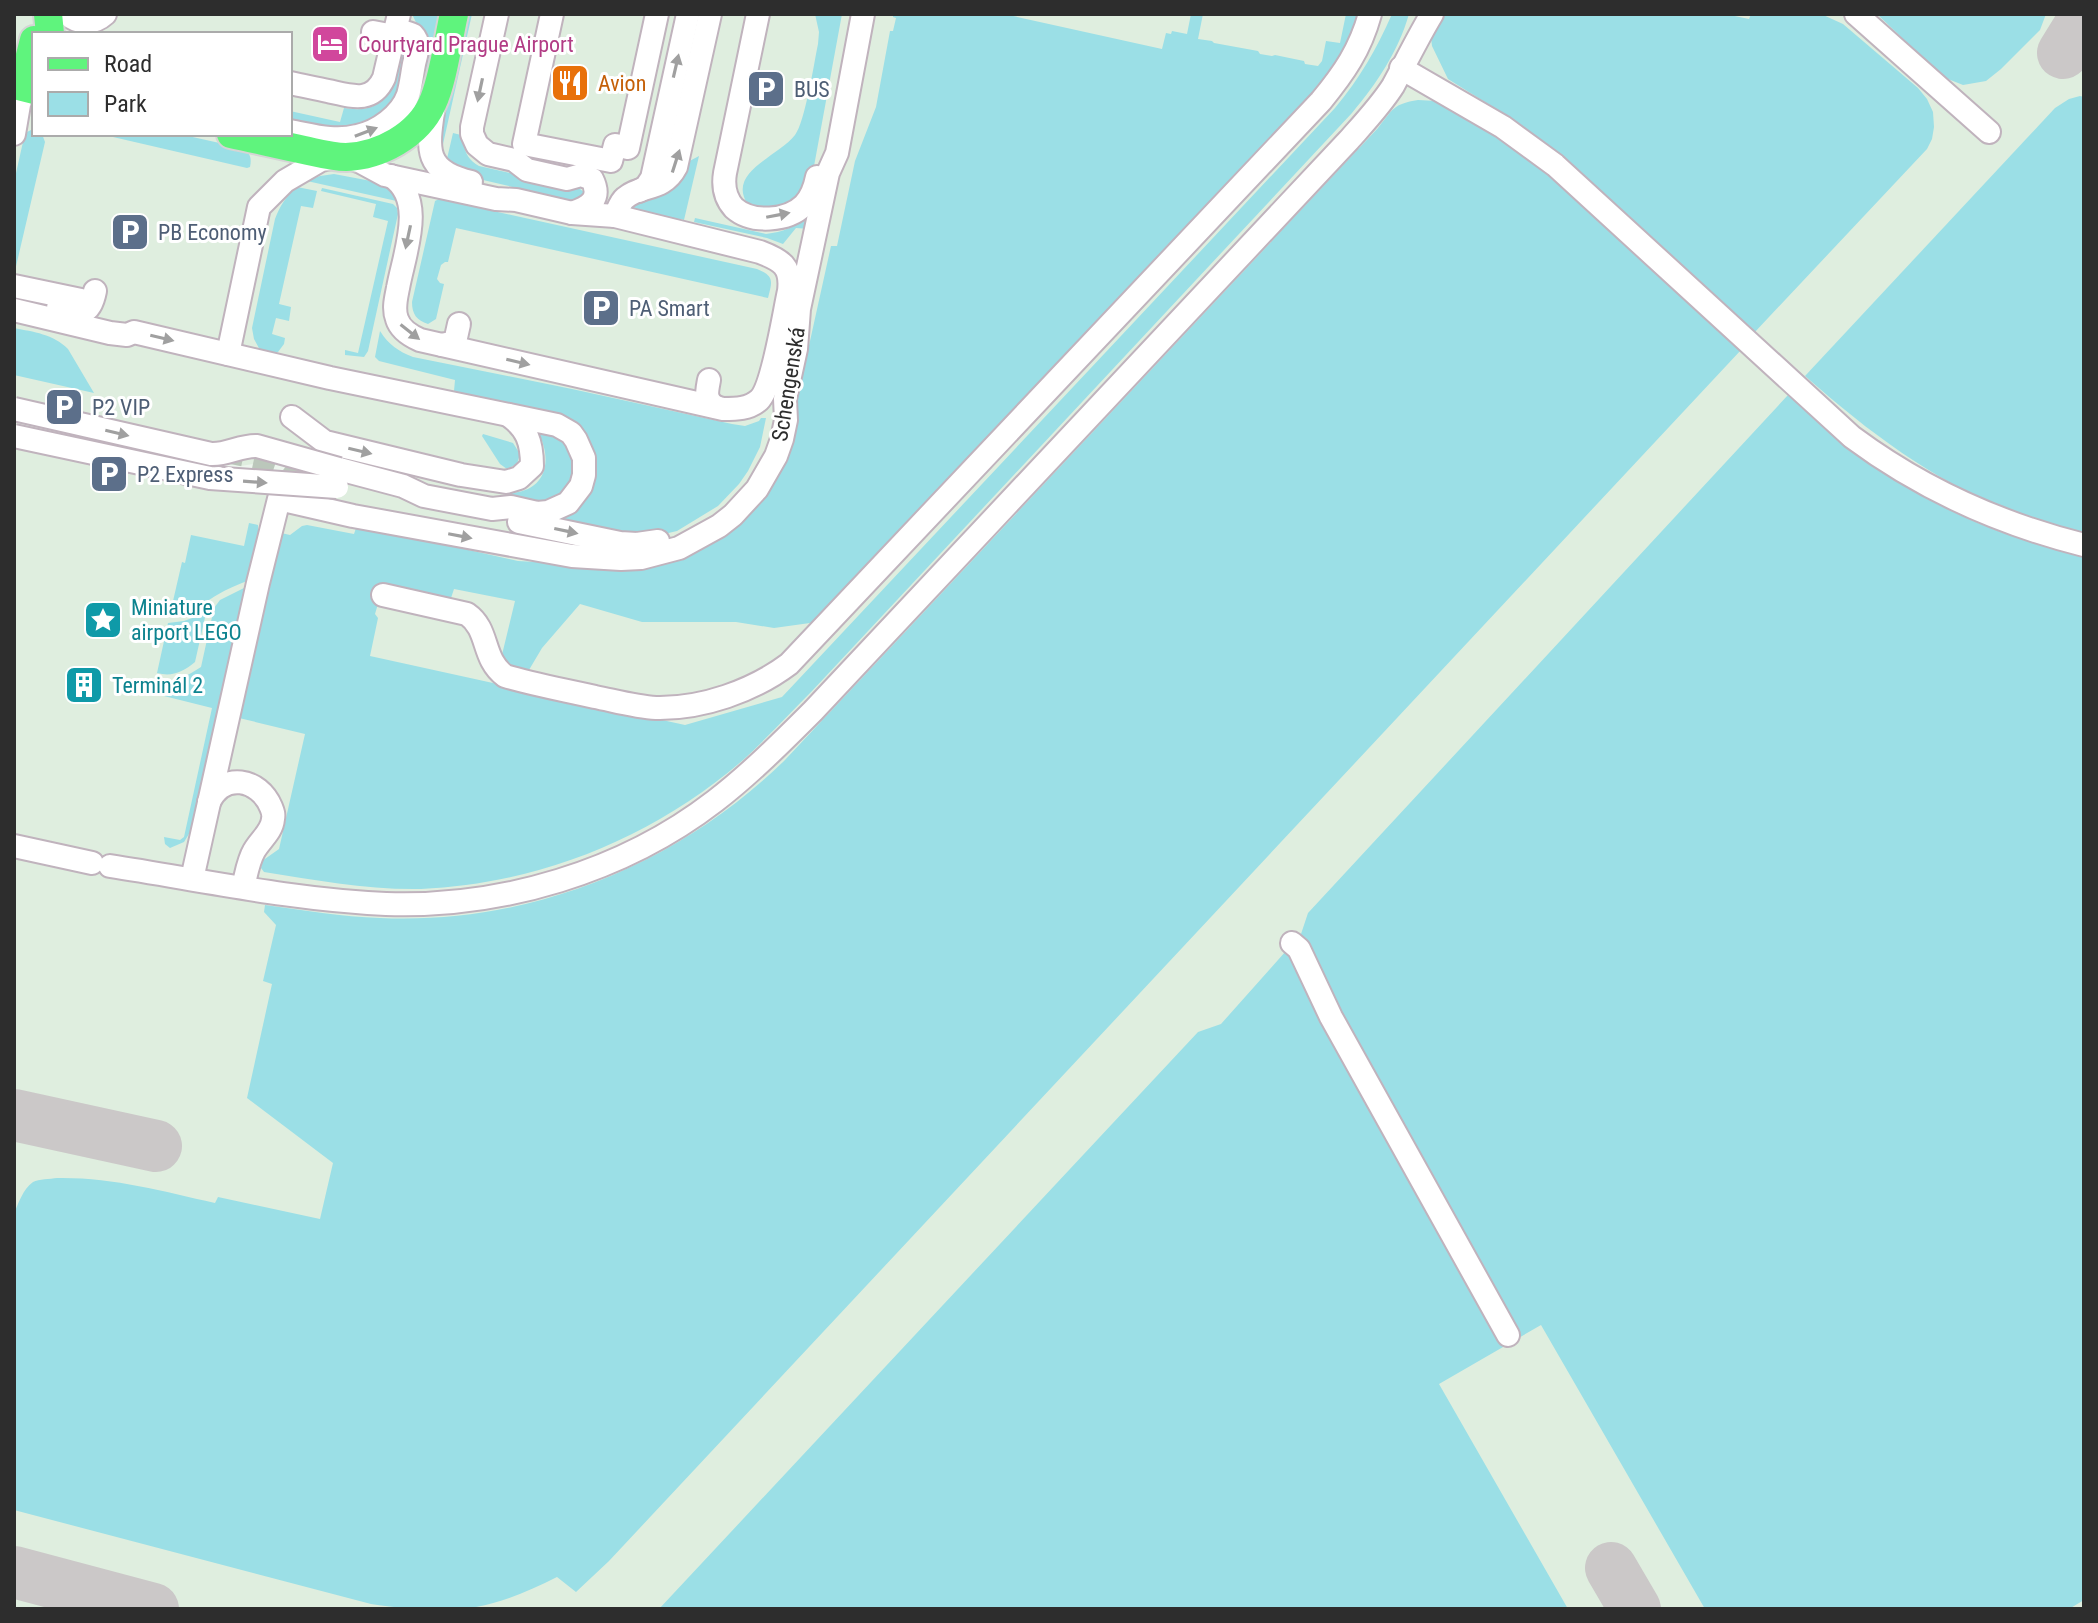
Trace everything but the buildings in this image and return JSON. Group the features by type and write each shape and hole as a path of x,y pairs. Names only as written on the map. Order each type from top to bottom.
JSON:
{"main road":[{"path":"240,136 347,157 379,150 401,139 424,118 434,99 454,14"},
{"path":"28,88 32,59"}],"street":[{"path":"65,14 85,22 99,19 105,14"},
{"path":"65,14 68,25 77,32"},
{"path":"497,14 472,134 485,153 514,160 527,170 567,179 588,176 594,182 593,202 586,209 572,213"},
{"path":"552,14 524,144 611,161 615,145 628,148 657,14"},
{"path":"638,192 652,178 688,14"},
{"path":"615,216 625,198 668,178 676,167 710,14"},
{"path":"745,14 711,167 714,192 719,202 727,208 758,217 778,218 806,204 814,190 829,115 850,83"},
{"path":"741,213 728,198 724,180 758,14"},
{"name":"Schengenská","path":"209,802 279,499 331,512 572,556 621,559 641,558 679,548 719,526 752,495 776,456 786,420 785,399 796,349 802,294 828,173 837,153 863,14"},
{"path":"383,595 467,614 475,619 491,661 505,676 636,706 677,707 702,702 771,678 789,664 1321,101 1354,57 1370,14"},
{"path":"1413,45 1417,14"},
{"path":"14,846 243,887 386,904 427,904 496,896 537,887 604,864 660,837 714,802 813,711 1349,140 1392,87 1432,14"},
{"path":"1856,14 1989,132"},
{"path":"292,83 355,97 371,93 384,78 390,28 413,36 418,48 403,105 385,123 354,137 326,138 292,131"},
{"path":"1401,68 1503,127 1555,165 1852,437 1872,451 1938,492 2023,528 2084,545"},
{"path":"14,134 28,88"},
{"path":"434,99 430,143 436,165 456,178 498,187 516,200"},
{"path":"228,354 259,207 275,189 312,164 347,157 381,174 391,176 496,199 516,200 572,213 615,216 760,252 779,260 791,281 762,397 749,406 732,409 716,407 413,337 396,319 395,303 411,213 405,191 391,176"},
{"path":"228,354 275,189"},
{"path":"14,286 81,300 95,291 91,306 80,312 14,298"},
{"path":"14,310 110,333 127,335 134,332 557,425 576,440 584,458 584,475 574,496 559,508 537,513 511,507 492,509 424,496 403,486 257,446 216,454 14,409"},
{"path":"442,345 455,342 459,324"},
{"path":"709,380 706,393 708,400 716,407"},
{"path":"492,509 509,520 620,543 649,543 677,535 716,514 750,478 766,451 785,399"},
{"path":"292,417 325,442 461,475 506,482 529,471 532,461 525,429 507,414"},
{"path":"14,436 210,478 337,487 401,498 424,496"},
{"path":"179,471 185,448"},
{"path":"324,496 356,505 384,521"},
{"path":"192,879 209,802 218,789 234,782 257,787 265,794 274,814 269,831 253,853 243,887"},
{"path":"1292,943 1299,949 1331,1017 1508,1335"}],"green space":[{"path":"412,14 441,14 421,93 414,105 423,37"},
{"path":"466,14 472,14 441,153 443,116 453,93"},
{"path":"815,14 842,14 812,177 808,189 774,213 748,205 743,193 744,183 757,166 787,143 799,128 818,44"},
{"path":"893,14 1004,14 1162,49 1166,33 1187,34 1191,14 1203,14 1198,39 1318,66 1326,41 1340,43 1346,14 1360,14 1347,49 1303,105 824,616 810,623 774,628 736,622 642,622 580,604 542,648 526,675 499,667 515,601 454,589 450,601 383,587 375,614 378,618 370,656 685,725 782,697 1335,108 1367,63 1392,14 1409,14 1386,66 1352,113 812,691 743,760 708,787 672,812 593,852 509,878 465,885 401,889 264,872 262,861 279,849 305,734 239,718 275,548 281,533 290,535 307,525 354,534 357,525 518,561 588,565 704,542 791,427 831,246 837,246 855,161 876,107 890,31 893,31 896,18"},
{"path":"1439,14 1725,14 1749,19 1751,14 1821,14 1843,24 1918,88 1933,112 1932,139 1927,149 1754,333 1570,163 1520,124 1448,79 1432,46 1431,38"},
{"path":"1877,14 2046,14 2040,30 2001,69 1986,81 1963,85 1943,77"},
{"path":"400,45 409,47 402,87 386,114 347,131 292,124 292,111 340,122 344,108 364,109 380,102 389,91"},
{"path":"2084,97 2084,533 2005,508 1934,473 1869,429 1805,376 2055,108"},
{"path":"1436,101 1447,106 1531,160 1559,182 1741,350 609,1561 576,1592 557,1577 487,1605 450,1610 410,1609 371,1604 14,1510 14,1214 29,1185 38,1180 57,1178 97,1180 215,1203 218,1197 320,1219 333,1163 247,1098 272,984 263,981 276,925 264,912 265,905 380,918 436,918 491,911 546,899 598,881 649,858 697,830 742,798 784,761 1391,112 1403,103"},
{"path":"32,130 32,136 43,136 45,142 14,275 14,182 25,133"},
{"path":"453,133 465,136 467,154 479,166 580,189 585,193 577,202 457,174 446,163"},
{"path":"109,136 188,136 242,148 250,156 250,167"},
{"path":"699,156 684,220 680,222 630,209 632,201 650,199 669,190 682,165"},
{"path":"334,174 387,184 401,202 307,181"},
{"path":"297,187 317,191 313,208 301,206 279,304 291,307 289,321 276,318 272,334 285,338 284,344 278,352 270,354 260,350 252,328 275,219"},
{"path":"322,188 393,204 397,208 368,351 364,357 345,355 345,350 358,353 388,221 373,217 376,204 321,191"},
{"path":"439,199 757,269 771,280 768,298 456,228 448,262 441,265 437,279 444,284 436,319 428,324 416,316 412,302 435,201"},
{"path":"807,217 810,229 796,228 783,244 694,222 695,218 766,234 798,224"},
{"path":"14,328 43,334 62,344 94,393 14,375"},
{"path":"380,331 394,347 413,357 732,424 745,426 766,418 760,447 739,484 718,506 677,531 643,539 557,520 568,513 584,441 472,401 454,391 455,380 379,361 375,357"},
{"path":"1788,395 1870,462 1920,494 1999,531 2084,557 2084,1600 2069,1609 1705,1609 1541,1325 1439,1384 1568,1609 659,1609 1198,1032 1221,1024 1301,934 1308,913"},
{"path":"538,432 556,436 564,442 575,461 575,481 557,503 505,503 507,493 530,488 543,474 545,454"},
{"path":"483,434 513,443 520,454 517,464 507,469 500,464"},
{"path":"249,523 258,525 258,532 247,581 190,612 170,614 191,535 244,546"},
{"path":"246,587 192,829 184,842 170,848 165,844 164,837 180,840 184,837 212,708 152,693 155,681 173,681 201,667 214,608 220,600"},
{"path":"206,613 195,662 177,673 157,673 168,623"}],"shaded area":[{"path":"280,461 332,477 214,468 219,463 241,466"}],"taxiway":[{"path":"2063,53 2084,19"},
{"path":"14,1115 156,1146"},
{"path":"1611,1568 1635,1609"},
{"path":"14,1572 153,1609"}],"tunnel":[{"path":"222,451 286,466 317,491"}],"place":[{"name":"Courtyard Prague Airport","path":"330,44"},
{"name":"Avion","path":"570,83"},
{"name":"BUS","path":"766,89"},
{"name":"PB Economy","path":"130,232"},
{"name":"PA Smart","path":"601,308"},
{"name":"P2 VIP","path":"64,407"},
{"name":"P2 Express","path":"109,474"},
{"name":"Miniature airport LEGO","path":"103,620"},
{"name":"Terminál 2","path":"84,685"}]}
